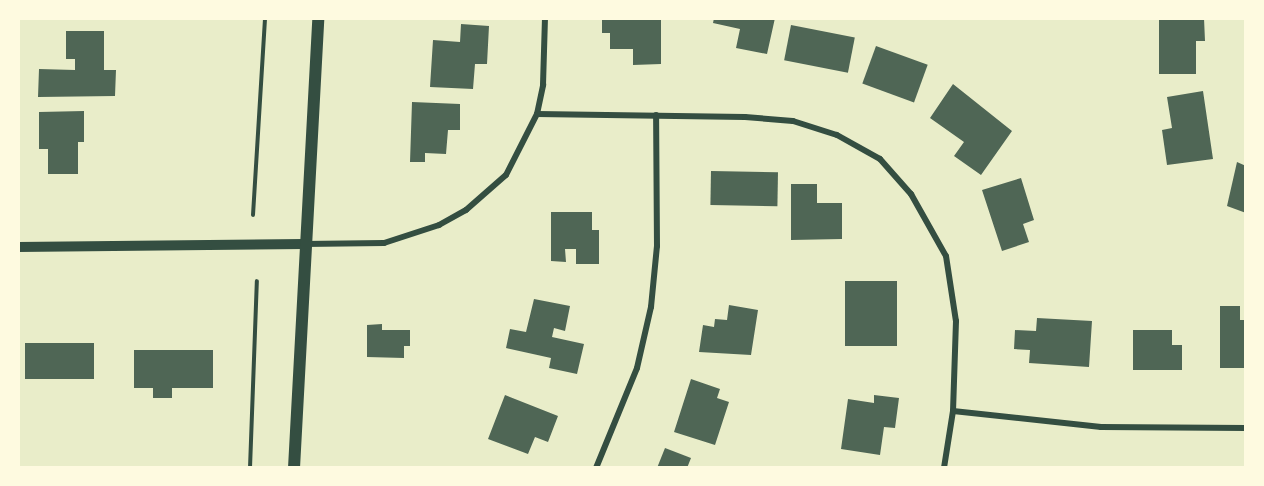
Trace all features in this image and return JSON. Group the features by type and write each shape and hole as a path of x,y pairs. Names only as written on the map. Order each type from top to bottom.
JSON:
{"main road":[{"path":"294,468 304,244 318,18"}],"street":[{"path":"18,247 384,243 411,236 457,215 506,175 537,114 543,85 545,18"},
{"path":"537,114 656,115 793,121 837,135 880,159 911,194 936,233 951,278 956,321 953,411 944,468"},
{"path":"596,468 637,368 651,308 657,246 656,115"},
{"path":"953,411 1101,427 1246,428"}],"path":[{"path":"253,215 265,18"},
{"path":"250,468 257,281"}],"building":[{"path":"602,18 661,18 661,64 633,65 633,49 610,49 610,33 602,33"},
{"path":"714,18 775,18 767,54 736,48 740,29 713,23"},
{"path":"1159,18 1204,18 1205,41 1196,41 1196,74 1159,74"},
{"path":"461,24 489,26 487,64 475,64 473,89 430,87 433,40 460,42"},
{"path":"791,25 855,37 848,73 784,60"},
{"path":"66,31 104,31 104,70 116,70 115,96 38,97 39,69 75,70 75,59 66,59"},
{"path":"876,46 928,65 914,102 862,84"},
{"path":"953,84 1012,131 981,175 954,156 964,142 930,118"},
{"path":"1203,91 1213,159 1167,165 1162,130 1172,128 1167,97"},
{"path":"412,102 460,104 460,130 448,130 446,154 425,153 425,162 410,162"},
{"path":"84,111 84,142 78,142 78,174 48,174 48,149 39,149 39,112"},
{"path":"1237,162 1246,166 1246,213 1227,206"},
{"path":"711,171 778,172 777,206 710,205"},
{"path":"1021,178 1034,220 1023,224 1029,242 1002,251 982,190"},
{"path":"791,184 817,184 817,203 842,203 842,239 791,240"},
{"path":"551,212 592,212 592,230 599,230 599,264 576,264 576,249 565,249 566,262 551,261"},
{"path":"845,281 897,281 897,346 845,346"},
{"path":"534,299 570,306 565,331 554,328 552,337 584,344 577,374 549,368 551,358 506,348 510,329 526,332"},
{"path":"729,305 758,310 751,355 699,352 703,325 714,327 715,319 727,320"},
{"path":"1220,306 1240,306 1240,320 1246,320 1246,368 1220,368"},
{"path":"1037,318 1092,321 1089,367 1029,363 1030,350 1014,349 1015,330 1036,331"},
{"path":"382,324 382,330 410,330 410,346 404,346 404,358 367,357 367,325"},
{"path":"1133,330 1172,330 1172,345 1182,345 1182,370 1133,370"},
{"path":"25,343 94,343 94,379 25,379"},
{"path":"134,350 213,350 213,388 172,388 172,398 153,398 153,388 134,388"},
{"path":"691,379 720,389 717,398 729,402 715,445 674,432"},
{"path":"505,395 558,416 548,442 535,437 528,454 488,439"},
{"path":"874,395 899,398 895,428 884,427 880,455 841,449 848,399 874,403"},
{"path":"665,448 691,458 687,468 657,468"}]}
